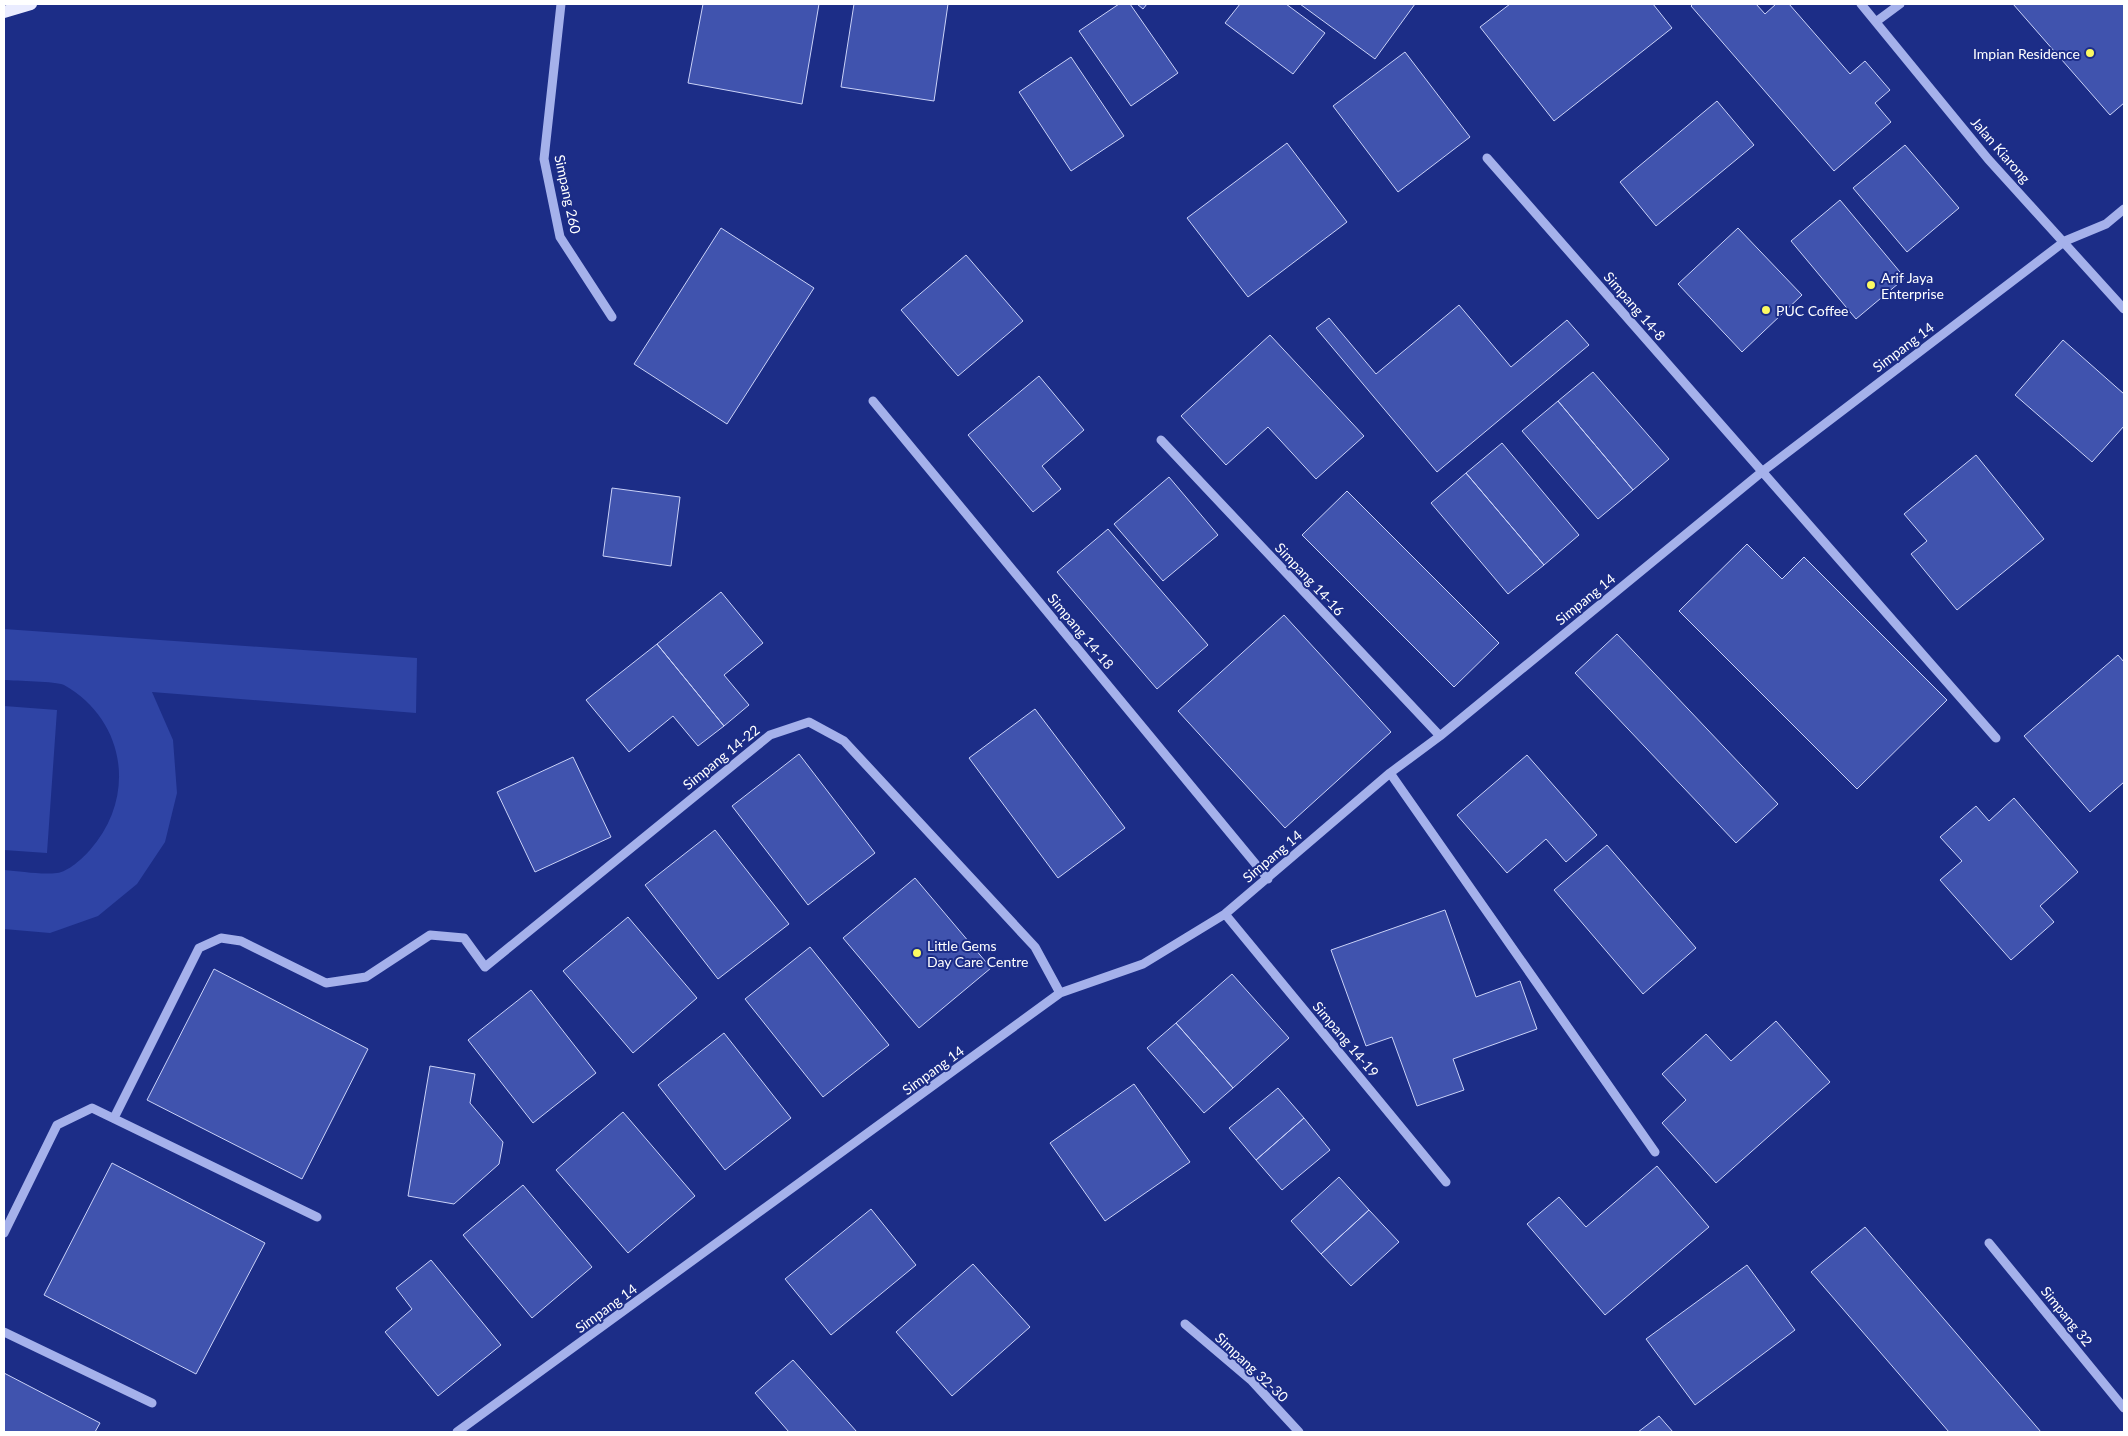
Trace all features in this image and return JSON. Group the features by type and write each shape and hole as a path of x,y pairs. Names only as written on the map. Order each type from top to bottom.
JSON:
{"main road":[{"path":"4,12 31,4"}],"street":[{"name":"Simpang 260","path":"561,4 544,159 560,237 612,317"},
{"name":"Jalan Kiarong","path":"1861,4 1877,21 1988,159 2124,309"},
{"path":"1877,21 1900,4"},
{"name":"Simpang 14-8","path":"1487,158 1996,738"},
{"name":"Simpang 14","path":"457,1432 1060,993 1143,964 1224,914 1268,879 1390,773 1440,736 1763,471 2065,242 2106,224 2124,210"},
{"name":"Simpang 14-18","path":"873,401 1268,879"},
{"name":"Simpang 14-16","path":"1161,440 1440,736"},
{"name":"Simpang 14-22","path":"114,1118 199,948 221,938 241,941 326,983 366,977 430,934 464,938 484,967 770,735 808,722 844,741 1009,918 1035,947 1060,993"},
{"path":"1390,773 1655,1152"},
{"name":"Simpang 14-19","path":"1224,914 1446,1182"},
{"path":"4,1233 57,1125 92,1108 318,1217"},
{"name":"Simpang 32","path":"1989,1242 2124,1408"},
{"name":"Simpang 32-30","path":"1185,1324 1251,1380 1299,1432"},
{"path":"4,1332 152,1403"}],"shaded area":[{"path":"4,629 417,658 416,713 152,692 173,740 177,793 165,842 137,884 98,916 50,933 4,929 4,870 57,873 75,864 90,850 105,829 114,807 119,784 118,761 112,739 101,718 85,700 60,684 4,680"},
{"path":"4,706 57,710 47,853 4,850"}],"building":[{"path":"703,4 819,4 802,104 688,83"},
{"path":"854,4 948,4 934,101 841,87"},
{"path":"1119,4 1130,4 1178,73 1131,106 1079,31"},
{"path":"1137,4 1147,4 1143,9"},
{"path":"1240,4 1286,4 1325,33 1293,74 1225,23"},
{"path":"1300,4 1415,4 1375,59"},
{"path":"1510,4 1653,4 1672,28 1554,121 1480,27"},
{"path":"1693,4 1756,4 1765,14 1776,4 1789,4 1850,74 1865,61 1890,90 1875,103 1891,122 1834,171 1691,6"},
{"name":"Impian Residence","path":"2013,4 2124,4 2124,103 2110,115"},
{"path":"1405,52 1470,137 1398,192 1333,106"},
{"path":"1071,57 1124,136 1071,171 1019,92"},
{"path":"1717,101 1754,145 1656,226 1620,182"},
{"path":"1287,143 1347,222 1248,297 1187,218"},
{"path":"1905,145 1959,208 1907,252 1853,188"},
{"path":"1840,200 1905,278 1856,319 1791,241"},
{"path":"721,228 814,288 727,424 634,364"},
{"path":"1738,228 1802,295 1742,352 1678,284"},
{"path":"966,255 1023,321 958,376 901,310"},
{"path":"1459,305 1511,367 1567,320 1589,345 1437,472 1316,328 1329,318 1376,374"},
{"path":"1270,335 1364,436 1316,479 1268,427 1226,465 1181,416"},
{"path":"2063,340 2124,394 2124,426 2092,462 2015,395"},
{"path":"1593,372 1669,459 1633,490 1558,401"},
{"path":"1039,376 1084,430 1042,466 1061,489 1033,512 968,435"},
{"path":"1558,401 1633,490 1598,519 1522,431"},
{"path":"1502,443 1579,535 1544,565 1466,473"},
{"path":"1976,455 2044,539 1957,610 1911,554 1927,541 1904,514"},
{"path":"1466,473 1544,565 1508,594 1431,503"},
{"path":"1169,477 1218,535 1163,581 1114,524"},
{"path":"612,488 680,497 671,566 603,556"},
{"path":"1347,491 1499,643 1454,687 1302,535"},
{"path":"1108,529 1208,645 1157,689 1057,572"},
{"path":"1747,544 1782,579 1804,557 1947,700 1857,789 1679,611"},
{"path":"721,592 763,643 724,675 749,705 724,726 657,644"},
{"path":"1284,615 1391,732 1285,828 1178,711"},
{"path":"1617,634 1778,804 1736,843 1575,673"},
{"path":"657,644 724,726 698,746 673,716 629,752 586,700"},
{"path":"2118,655 2124,662 2124,782 2090,812 2024,736"},
{"path":"1035,709 1125,828 1058,878 969,758"},
{"path":"799,754 875,853 808,905 732,806"},
{"path":"1527,755 1597,835 1566,862 1546,839 1507,873 1457,815"},
{"path":"573,757 611,837 535,872 497,792"},
{"path":"2014,798 2078,872 2040,906 2054,922 2011,960 1940,880 1962,861 1940,837 1976,806 1989,821"},
{"path":"715,830 789,924 718,979 645,885"},
{"path":"1607,845 1696,948 1643,994 1554,890"},
{"name":"Little Gems Day Care Centre","path":"915,878 991,968 919,1028 843,938"},
{"path":"1445,910 1476,997 1520,981 1537,1029 1453,1059 1464,1090 1417,1106 1392,1037 1366,1046 1331,950"},
{"path":"628,917 697,998 633,1053 563,971"},
{"path":"810,947 889,1045 823,1097 745,999"},
{"path":"214,969 368,1049 302,1179 147,1100"},
{"path":"1232,974 1289,1038 1233,1088 1176,1023"},
{"path":"531,990 596,1073 533,1123 468,1040"},
{"path":"1776,1021 1830,1082 1716,1183 1662,1123 1686,1100 1662,1074 1706,1034 1731,1061"},
{"path":"1176,1023 1233,1088 1204,1113 1147,1048"},
{"path":"724,1033 791,1118 725,1170 658,1085"},
{"path":"430,1066 475,1074 470,1103 503,1142 499,1164 454,1204 408,1196"},
{"path":"1134,1084 1190,1162 1105,1221 1050,1143"},
{"path":"1278,1088 1304,1118 1256,1160 1229,1128"},
{"path":"623,1112 695,1196 628,1253 556,1170"},
{"path":"1304,1118 1330,1150 1282,1190 1256,1160"},
{"path":"112,1163 265,1243 196,1374 44,1295"},
{"path":"1657,1166 1709,1227 1605,1315 1527,1224 1559,1197 1586,1227"},
{"path":"1339,1177 1369,1210 1321,1254 1291,1221"},
{"path":"523,1185 592,1267 532,1318 463,1235"},
{"path":"871,1209 916,1265 831,1335 785,1279"},
{"path":"1369,1210 1399,1242 1351,1286 1321,1254"},
{"path":"1865,1227 2041,1432 1949,1432 1811,1272"},
{"path":"431,1260 501,1345 438,1396 385,1332 412,1309 396,1288"},
{"path":"973,1264 1030,1327 952,1396 896,1332"},
{"path":"1747,1265 1795,1330 1695,1405 1646,1339"},
{"path":"793,1360 857,1432 789,1432 755,1393"},
{"path":"4,1373 100,1423 95,1432 4,1432"},
{"path":"1659,1416 1673,1432 1638,1432"}],"place":[{"name":"Impian Residence","path":"2090,53"},
{"name":"Arif Jaya Enterprise","path":"1871,285"},
{"name":"PUC Coffee","path":"1766,310"},
{"name":"Little Gems Day Care Centre","path":"917,953"}]}
